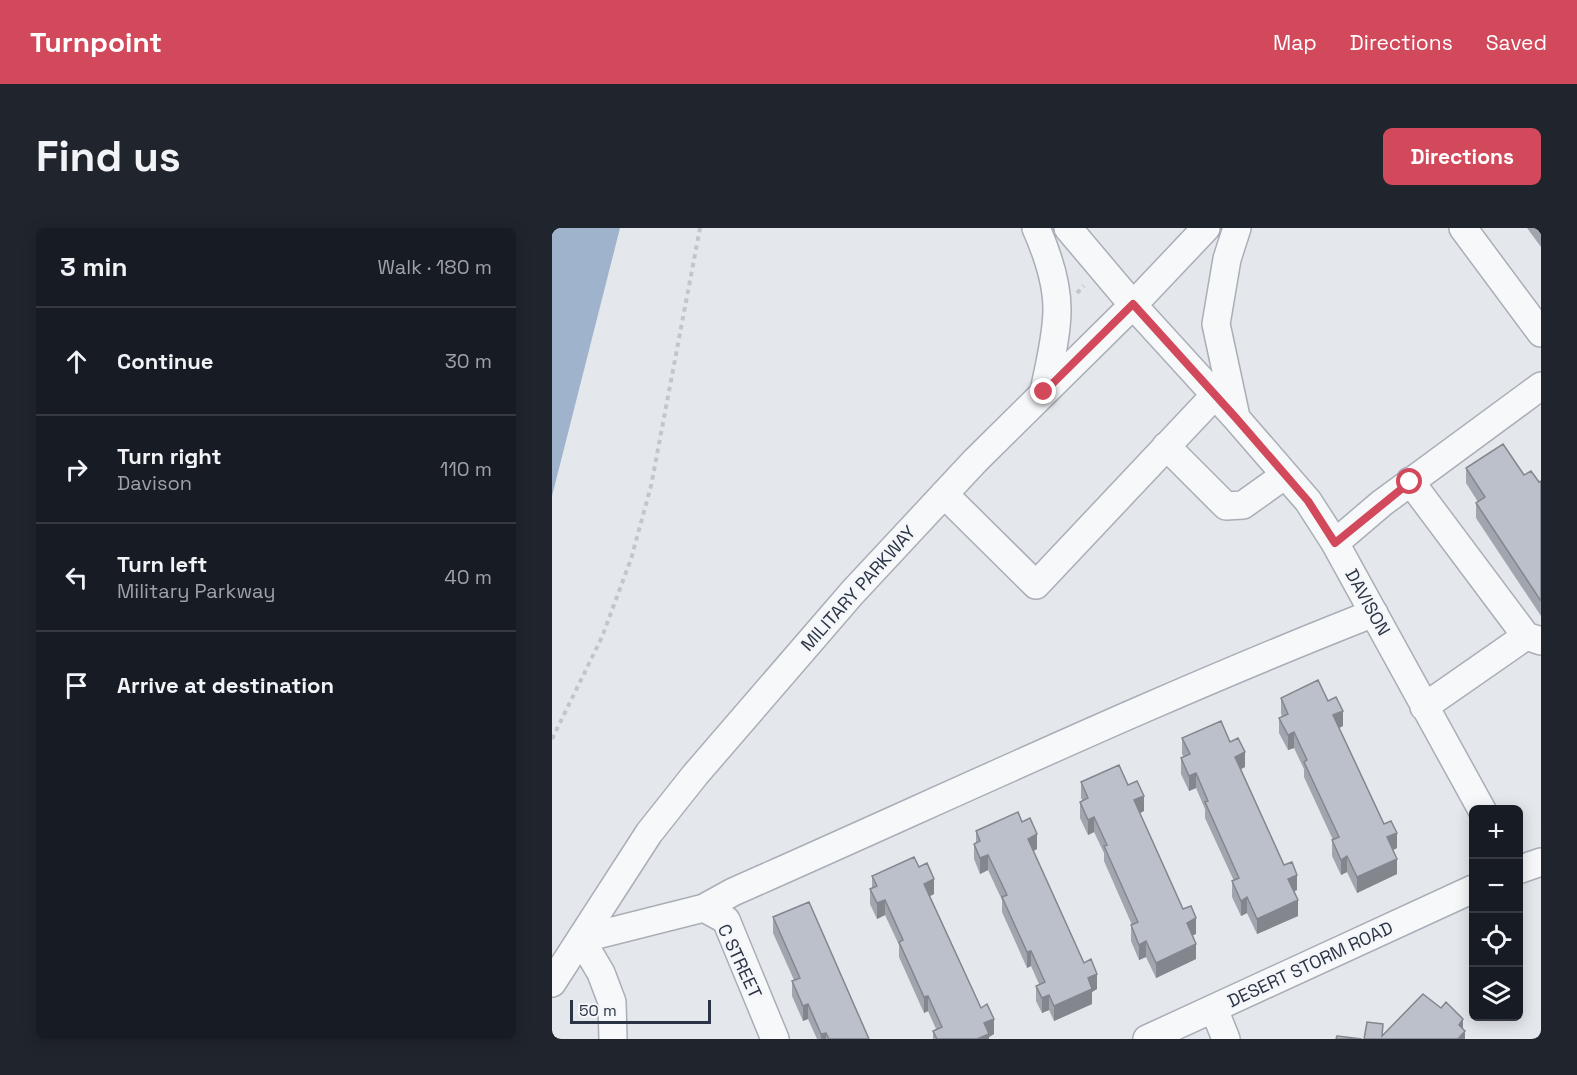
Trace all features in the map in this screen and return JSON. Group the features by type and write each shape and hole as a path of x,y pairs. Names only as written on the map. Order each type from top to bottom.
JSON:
{"street":[{"name":"DAVISON","path":"1038,228 1133,304"},
{"path":"1038,228 1053,276 1057,309 1044,392"},
{"name":"DAVISON","path":"1068,228 1308,501 1335,543 1479,805"},
{"name":"MILITARY PARKWAY","path":"552,983 649,833 852,593 945,494 1206,228"},
{"path":"1236,418 1216,324 1227,259 1237,228"},
{"path":"1463,228 1536,315"},
{"path":"1335,543 1410,482 1541,386"},
{"path":"945,494 1036,585 1215,394"},
{"path":"1166,447 1226,506 1243,505 1285,475"},
{"path":"1410,482 1534,639 1424,707"},
{"path":"704,908 733,892 961,792 1139,710 1374,613"},
{"path":"1523,868 1541,862"},
{"name":"DESERT STORM ROAD","path":"1147,1039 1469,891"},
{"name":"C STREET","path":"581,939 704,908 726,920 775,1039"},
{"path":"581,939 601,973 612,1002 613,1039"},
{"path":"1214,1009 1226,1039"}],"path":[{"path":"552,739 602,636 631,559 651,486 700,228"}],"water":[{"path":"552,228 620,228 552,496"}],"building":[{"path":"1503,444 1524,475 1531,471 1539,482 1541,481 1541,601 1476,503 1485,497 1466,468"},
{"path":"1318,680 1328,701 1336,697 1343,711 1333,715 1384,824 1391,821 1397,833 1387,837 1397,859 1357,877 1347,856 1341,860 1332,840 1339,837 1304,762 1307,760 1294,732 1288,735 1279,718 1288,714 1281,698"},
{"path":"1221,721 1230,742 1238,738 1245,752 1235,757 1284,865 1292,862 1297,875 1288,879 1298,900 1257,919 1247,897 1241,901 1232,881 1239,878 1205,802 1208,801 1196,773 1189,776 1181,758 1190,754 1182,738"},
{"path":"1119,765 1128,785 1137,781 1144,796 1134,800 1183,909 1191,906 1196,918 1187,923 1196,944 1156,963 1146,941 1139,945 1131,925 1138,922 1104,846 1107,845 1094,817 1088,820 1080,802 1088,798 1081,782"},
{"path":"1018,812 1022,822 1030,818 1037,834 1028,839 1084,963 1091,959 1097,974 1088,978 1092,989 1054,1006 1049,995 1042,998 1036,986 1045,982 1031,951 1027,952 1002,897 1007,895 988,855 980,858 974,844 980,841 976,831"},
{"path":"914,857 919,867 927,863 934,879 924,884 981,1008 987,1004 994,1019 984,1023 989,1034 977,1039 937,1039 933,1031 942,1027 928,996 924,997 899,942 903,940 885,900 877,903 870,889 877,886 872,876"},
{"path":"809,902 869,1039 829,1039 826,1033 821,1034 808,1004 803,1006 792,981 800,978 773,917"},
{"path":"1423,994 1441,1008 1446,1002 1463,1019 1459,1025 1465,1031 1458,1039 1364,1039 1367,1022 1383,1024 1382,1036"},
{"path":"1337,1036 1362,1039 1336,1039"}],"route":[{"path":"1044,392 1133,304 1308,501 1335,543 1410,482"}]}
